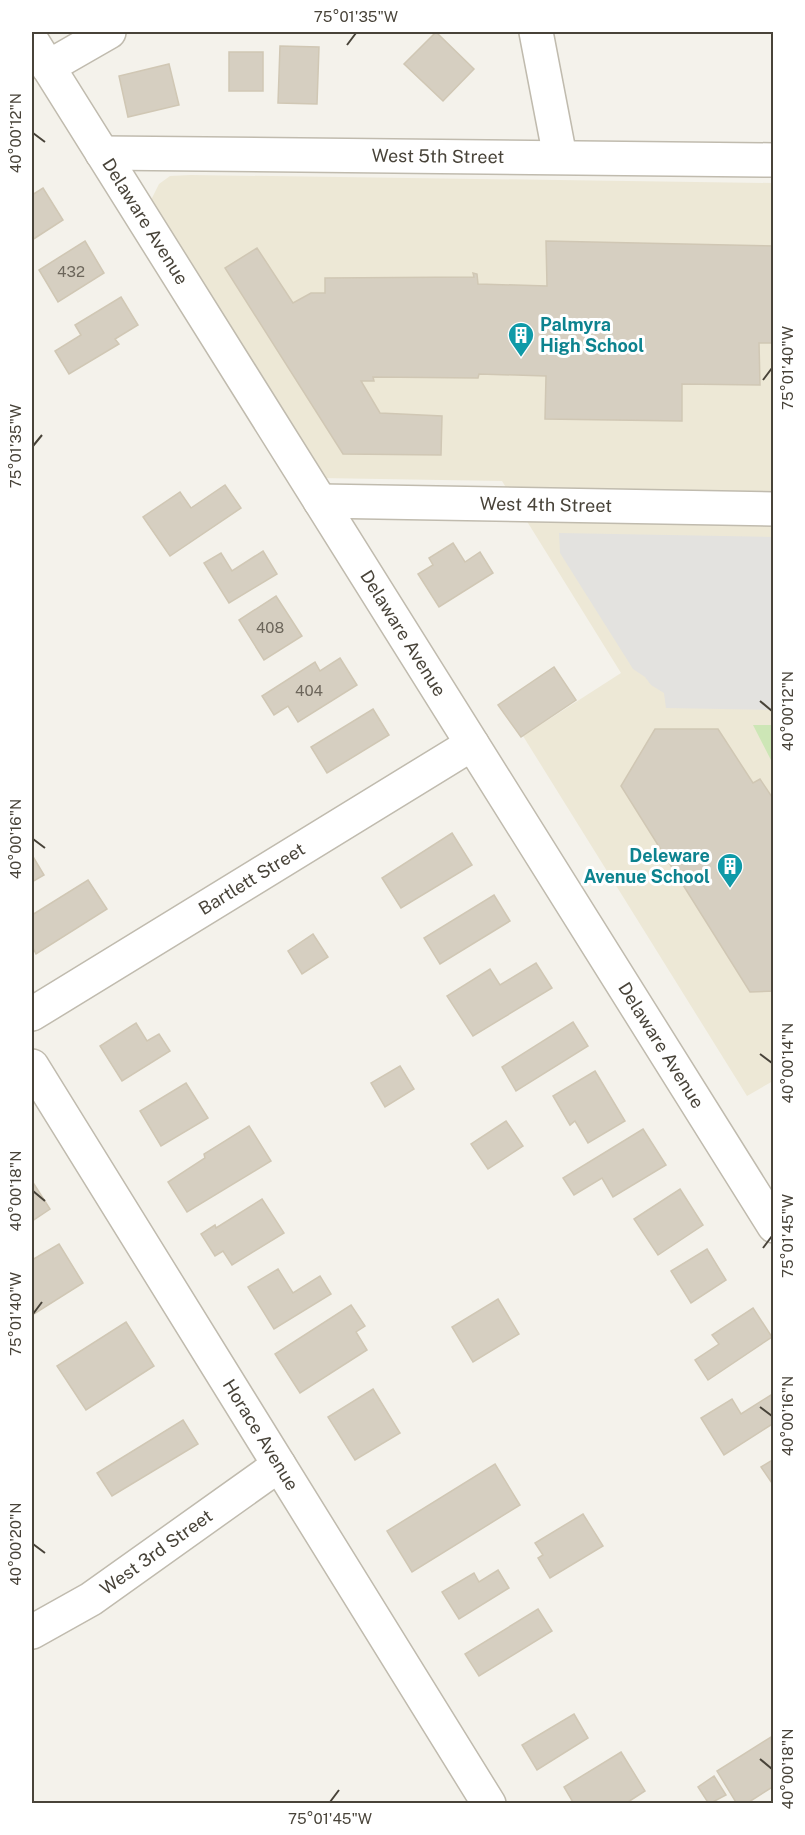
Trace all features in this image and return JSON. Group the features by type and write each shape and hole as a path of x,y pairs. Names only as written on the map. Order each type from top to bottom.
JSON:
{"street":[{"path":"40,54 109,32"},
{"path":"536,32 560,158"},
{"name":"Delaware Avenue","path":"40,54 774,1226"},
{"name":"West 5th Street","path":"102,153 774,160"},
{"name":"West 4th Street","path":"320,501 774,509"},
{"name":"Bartlett Street","path":"32,1014 472,744"},
{"name":"Horace Avenue","path":"32,1066 489,1803"},
{"name":"West 3rd Street","path":"32,1632 91,1599 279,1465"}],"shaded area":[{"path":"170,176 773,183 773,1081 747,1096 523,736 621,673 502,481 320,478 152,210 152,198 159,184"},
{"path":"559,533 773,537 773,710 666,708 664,693 633,669 560,553"}],"green space":[{"path":"753,725 773,725 773,764"}],"building":[{"path":"436,32 474,69 443,101 404,64"},
{"path":"280,46 319,47 317,104 278,103"},
{"path":"229,52 263,52 263,91 229,91"},
{"path":"169,64 179,105 128,117 119,76"},
{"path":"43,188 63,220 32,240 32,195"},
{"path":"85,241 104,273 58,302 39,270"},
{"name":"Palmyra High School","path":"546,241 774,246 774,343 759,343 760,385 682,384 682,421 545,419 546,376 479,374 478,378 373,377 374,381 361,381 380,413 442,416 441,455 343,454 225,268 257,248 293,303 311,293 325,293 325,278 474,277 473,273 477,274 478,284 547,286"},
{"path":"121,297 138,325 115,339 119,344 69,374 55,351 81,335 75,325"},
{"path":"225,485 241,508 170,556 143,517 180,492 191,508"},
{"path":"453,543 465,562 480,552 493,573 439,607 418,574 433,565 429,558"},
{"path":"263,551 277,574 229,603 204,563 221,553 232,571"},
{"path":"276,596 302,636 264,660 239,620"},
{"path":"340,658 357,685 298,722 288,706 274,715 262,696 315,662 320,671"},
{"path":"554,667 576,700 521,737 498,705"},
{"path":"373,709 389,735 327,773 311,747"},
{"name":"Deleware Avenue School","path":"655,729 718,729 753,783 760,779 774,800 774,991 750,992 621,786"},
{"path":"452,833 472,865 401,908 382,878"},
{"path":"32,855 44,875 32,882"},
{"path":"88,880 107,909 36,954 32,946 32,915"},
{"path":"494,895 510,921 440,964 424,938"},
{"path":"313,934 328,957 302,974 288,951"},
{"path":"536,963 552,988 473,1036 447,996 490,969 500,985"},
{"path":"573,1022 588,1046 516,1091 502,1067"},
{"path":"136,1023 147,1041 159,1034 170,1051 122,1081 100,1046"},
{"path":"400,1066 414,1089 385,1107 371,1083"},
{"path":"595,1071 625,1121 588,1143 575,1121 570,1125 553,1096"},
{"path":"186,1083 208,1118 161,1146 140,1111"},
{"path":"506,1121 523,1146 488,1169 471,1144"},
{"path":"249,1126 271,1161 187,1212 168,1182 205,1158 204,1154"},
{"path":"643,1129 666,1165 613,1197 602,1178 574,1195 563,1178"},
{"path":"32,1181 50,1209 32,1221"},
{"path":"680,1189 703,1225 658,1255 634,1219"},
{"path":"262,1199 284,1233 232,1265 223,1251 215,1256 201,1234 215,1225 216,1228"},
{"path":"59,1244 83,1283 34,1314 32,1260"},
{"path":"707,1249 726,1280 691,1303 671,1271"},
{"path":"278,1269 293,1293 320,1276 331,1294 274,1329 248,1287"},
{"path":"498,1299 519,1334 473,1362 452,1327"},
{"path":"351,1305 365,1326 356,1332 367,1350 300,1393 275,1354"},
{"path":"753,1308 772,1337 708,1380 695,1360 719,1344 712,1335"},
{"path":"126,1322 154,1366 86,1410 57,1366"},
{"path":"373,1389 400,1433 355,1460 328,1417"},
{"path":"774,1393 774,1423 724,1455 701,1418 732,1399 741,1414"},
{"path":"183,1420 198,1444 112,1496 97,1473"},
{"path":"774,1459 774,1486 761,1467"},
{"path":"495,1464 520,1505 412,1572 387,1531"},
{"path":"583,1514 603,1546 550,1578 538,1558 543,1555 535,1543"},
{"path":"498,1570 509,1588 459,1619 442,1592 474,1573 479,1582"},
{"path":"538,1609 552,1631 479,1676 465,1654"},
{"path":"574,1714 588,1738 537,1770 522,1745"},
{"path":"771,1737 774,1786 746,1804 737,1804 717,1771"},
{"path":"621,1752 645,1791 625,1804 574,1804 564,1787"},
{"path":"714,1776 726,1795 709,1804 698,1787"}],"place":[{"name":"Palmyra High School","path":"521,358"},
{"name":"Deleware Avenue School","path":"730,889"}]}
